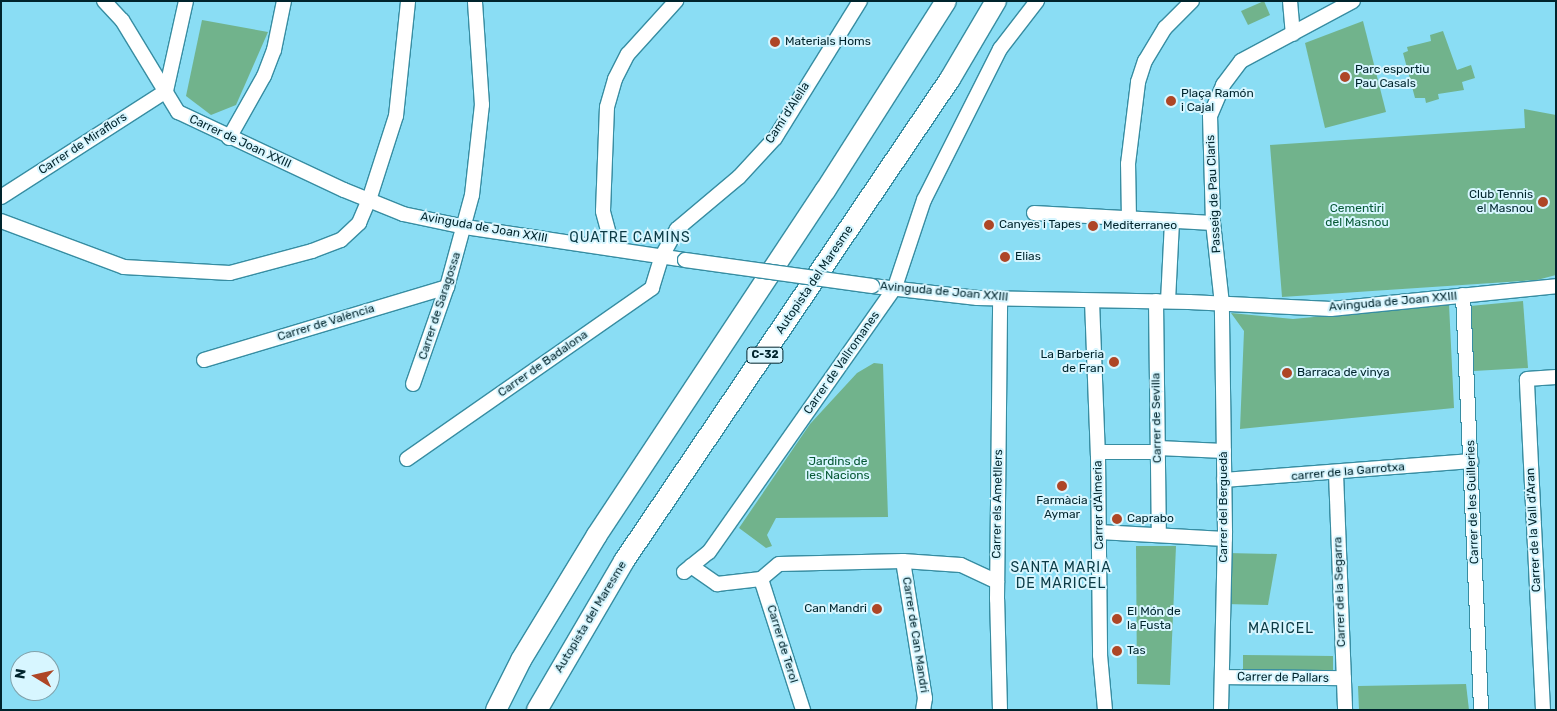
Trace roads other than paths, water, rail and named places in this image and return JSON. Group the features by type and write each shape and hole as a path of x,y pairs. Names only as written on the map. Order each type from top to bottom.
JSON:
{"highway":[{"path":"825,191 935,1"},
{"path":"496,710 520,660 597,535 825,191 946,1"},
{"name":"Autopista del Maresme","path":"537,710 550,684 624,561 950,79 996,1"},
{"path":"550,684 550,710"}],"street":[{"name":"Carrer de Joan XXIII","path":"104,1 122,20 178,112 228,138 369,200"},
{"path":"166,91 186,1"},
{"path":"228,138 264,76 274,50 284,1"},
{"path":"1,221 124,267 230,273 312,251 341,240 359,223 369,200 396,116 408,1"},
{"name":"Carrer de Saragossa","path":"413,384 447,287 465,227 472,195 482,105 475,1"},
{"path":"613,249 603,211 607,107 615,79 628,54 676,1"},
{"name":"Camí d'Alella","path":"662,256 677,229 739,177 775,138 860,1"},
{"name":"Carrer de Vallromanes","path":"761,579 716,584 687,569 709,552 895,288 924,200 1000,49 1037,1"},
{"path":"1129,219 1128,164 1138,82 1145,61 1165,28 1192,1"},
{"path":"1290,1 1293,34"},
{"name":"Passeig de Pau Claris","path":"1222,304 1213,223 1210,116 1223,85 1241,61 1353,1"},
{"name":"Carrer de Miraflors","path":"1,197 166,91"},
{"name":"Avinguda de Joan XXIII","path":"369,200 404,214 465,227 872,286 1000,298 1162,301 1331,309 1556,286"},
{"path":"1034,213 1213,223"},
{"name":"Carrer de Sevilla","path":"1159,535 1158,450 1162,301 1172,221"},
{"name":"Carrer de Badalona","path":"408,459 652,288 662,256"},
{"name":"Carrer de València","path":"204,360 447,287"},
{"name":"Carrer de les Guilleries","path":"1463,295 1481,710"},
{"name":"Carrer els Ametllers","path":"1000,298 997,582 1000,710"},
{"name":"Carrer d'Almeria","path":"1092,301 1100,532 1100,655 1105,710"},
{"name":"Carrer del Berguedà","path":"1221,710 1225,539 1222,304"},
{"name":"Carrer de la Vall d'Aran","path":"1543,710 1527,379 1556,377"},
{"path":"1098,452 1224,450"},
{"name":"carrer de la Garrotxa","path":"1224,480 1336,473 1471,461"},
{"name":"Carrer de la Segarra","path":"1336,473 1345,710"},
{"path":"1100,532 1225,539"},
{"path":"761,579 779,564 903,561 961,565 997,582"},
{"name":"Carrer de Can Mandri","path":"903,561 925,698 922,710"},
{"name":"Carrer de Terol","path":"761,579 803,710"},
{"name":"Carrer de Pallars","path":"1222,677 1344,678"}],"place":[{"name":"Materials Homs","path":"775,42"},
{"name":"Parc esportiu Pau Casals","path":"1345,77"},
{"name":"Plaça Ramón i Cajal","path":"1171,101"},
{"name":"Club Tennis el Masnou","path":"1543,202"},
{"name":"Canyes i Tapes","path":"989,225"},
{"name":"Mediterraneo","path":"1093,226"},
{"name":"Elias","path":"1005,257"},
{"name":"La Barberia de Fran","path":"1114,362"},
{"name":"Barraca de vinya","path":"1287,373"},
{"name":"Farmàcia Aymar","path":"1062,486"},
{"name":"Caprabo","path":"1117,519"},
{"name":"Can Mandri","path":"877,609"},
{"name":"El Món de la Fusta","path":"1117,619"},
{"name":"Tas","path":"1117,651"}],"district":[{"name":"QUATRE CAMINS","path":"630,238"},
{"name":"SANTA MARIA DE MARICEL","path":"1061,576"},
{"name":"MARICEL","path":"1281,629"}],"park label":[{"name":"Cementiri del Masnou","path":"1357,216"},
{"name":"Jardins de les Nacions","path":"838,469"}]}
